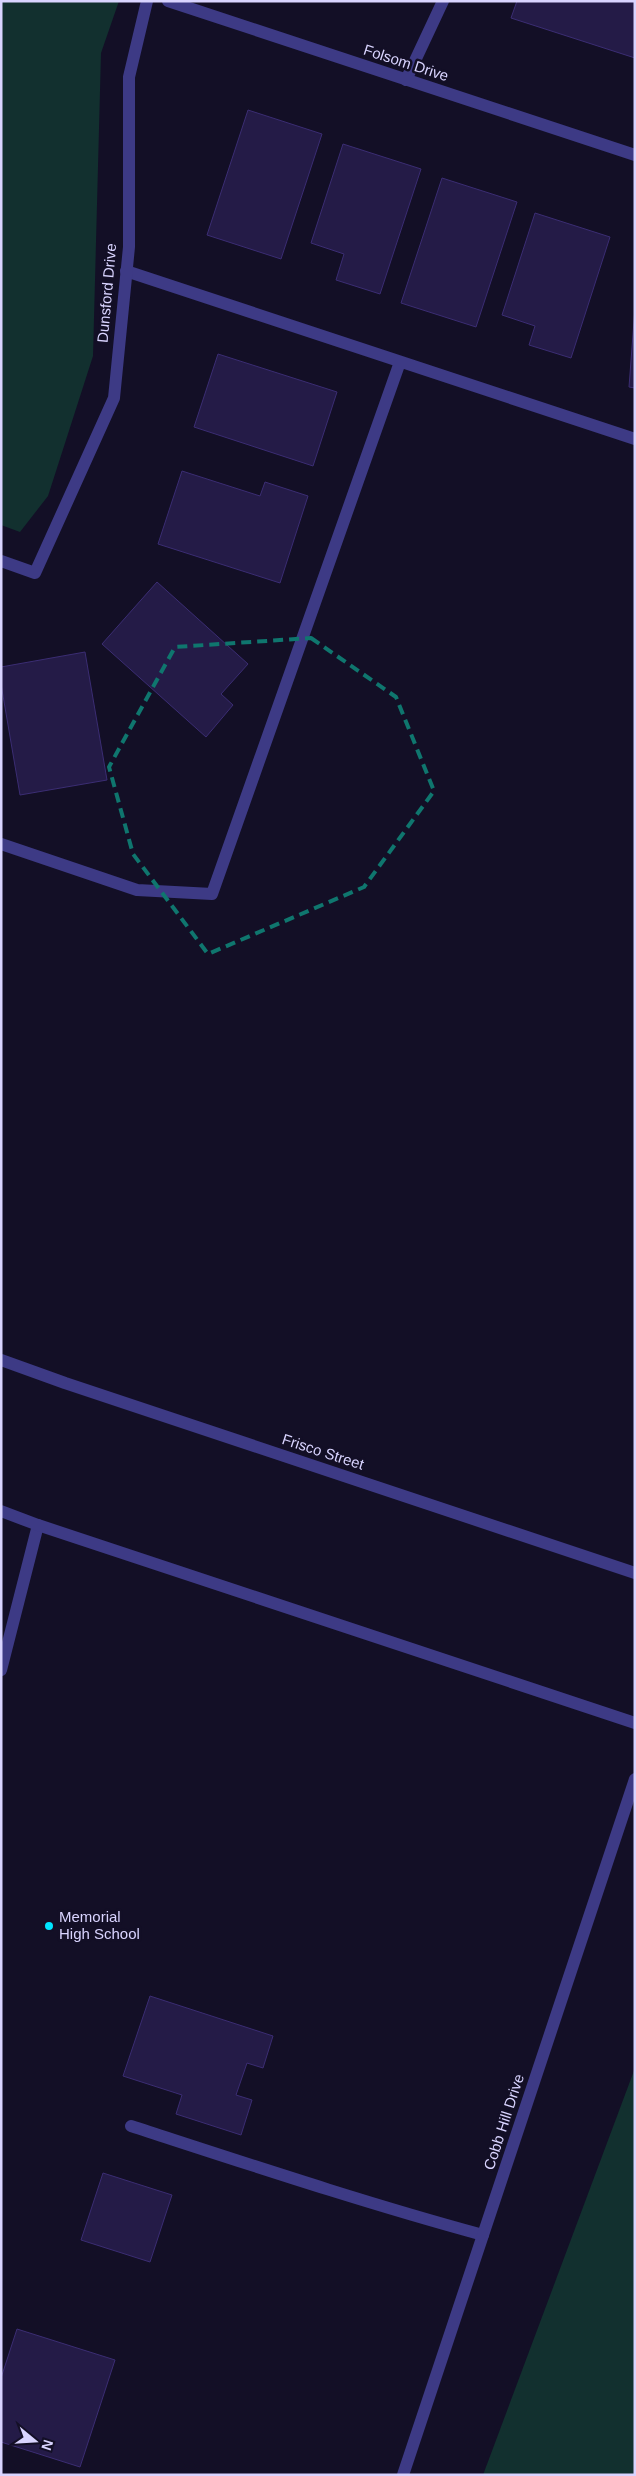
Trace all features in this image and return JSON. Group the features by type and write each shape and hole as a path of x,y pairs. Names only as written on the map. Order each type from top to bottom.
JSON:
{"street":[{"name":"Dunsford Drive","path":"1,561 35,573 114,398 129,247 129,77 147,1"},
{"name":"Folsom Drive","path":"168,1 635,155"},
{"path":"406,80 443,1"},
{"path":"126,272 635,439"},
{"path":"1,844 137,890 212,894 400,362"},
{"name":"Frisco Street","path":"1,1360 635,1573"},
{"path":"1,1510 38,1525 635,1723"},
{"path":"1,1670 38,1525"},
{"name":"Cobb Hill Drive","path":"404,2475 635,1779"},
{"path":"131,2126 312,2185 484,2235"}],"highlighted area":[{"path":"311,638 396,697 434,791 364,887 208,954 133,854 109,767 175,647"}],"green space":[{"path":"1,1 119,1 101,53 93,356 48,496 20,532 1,525"},
{"path":"635,2068 635,2475 483,2475"}],"building":[{"path":"517,1 635,1 635,58 511,18"},
{"path":"248,110 322,134 281,259 207,235"},
{"path":"343,144 421,169 380,294 336,280 344,254 311,243"},
{"path":"442,178 517,202 476,327 401,303"},
{"path":"535,213 610,237 571,358 529,345 535,326 502,315"},
{"path":"635,308 635,388 629,387"},
{"path":"218,354 337,392 313,466 194,427"},
{"path":"182,471 260,496 265,482 308,496 280,583 158,544"},
{"path":"157,582 248,664 221,694 233,705 206,737 102,644"},
{"path":"85,652 107,780 20,795 1,684 1,667"},
{"path":"150,1996 273,2036 263,2068 247,2063 236,2095 252,2100 241,2135 176,2114 182,2095 123,2076"},
{"path":"103,2173 172,2195 150,2262 81,2240"},
{"path":"17,2329 115,2360 80,2467 1,2442 1,2378"}],"place":[{"name":"Memorial High School","path":"49,1926"}]}
